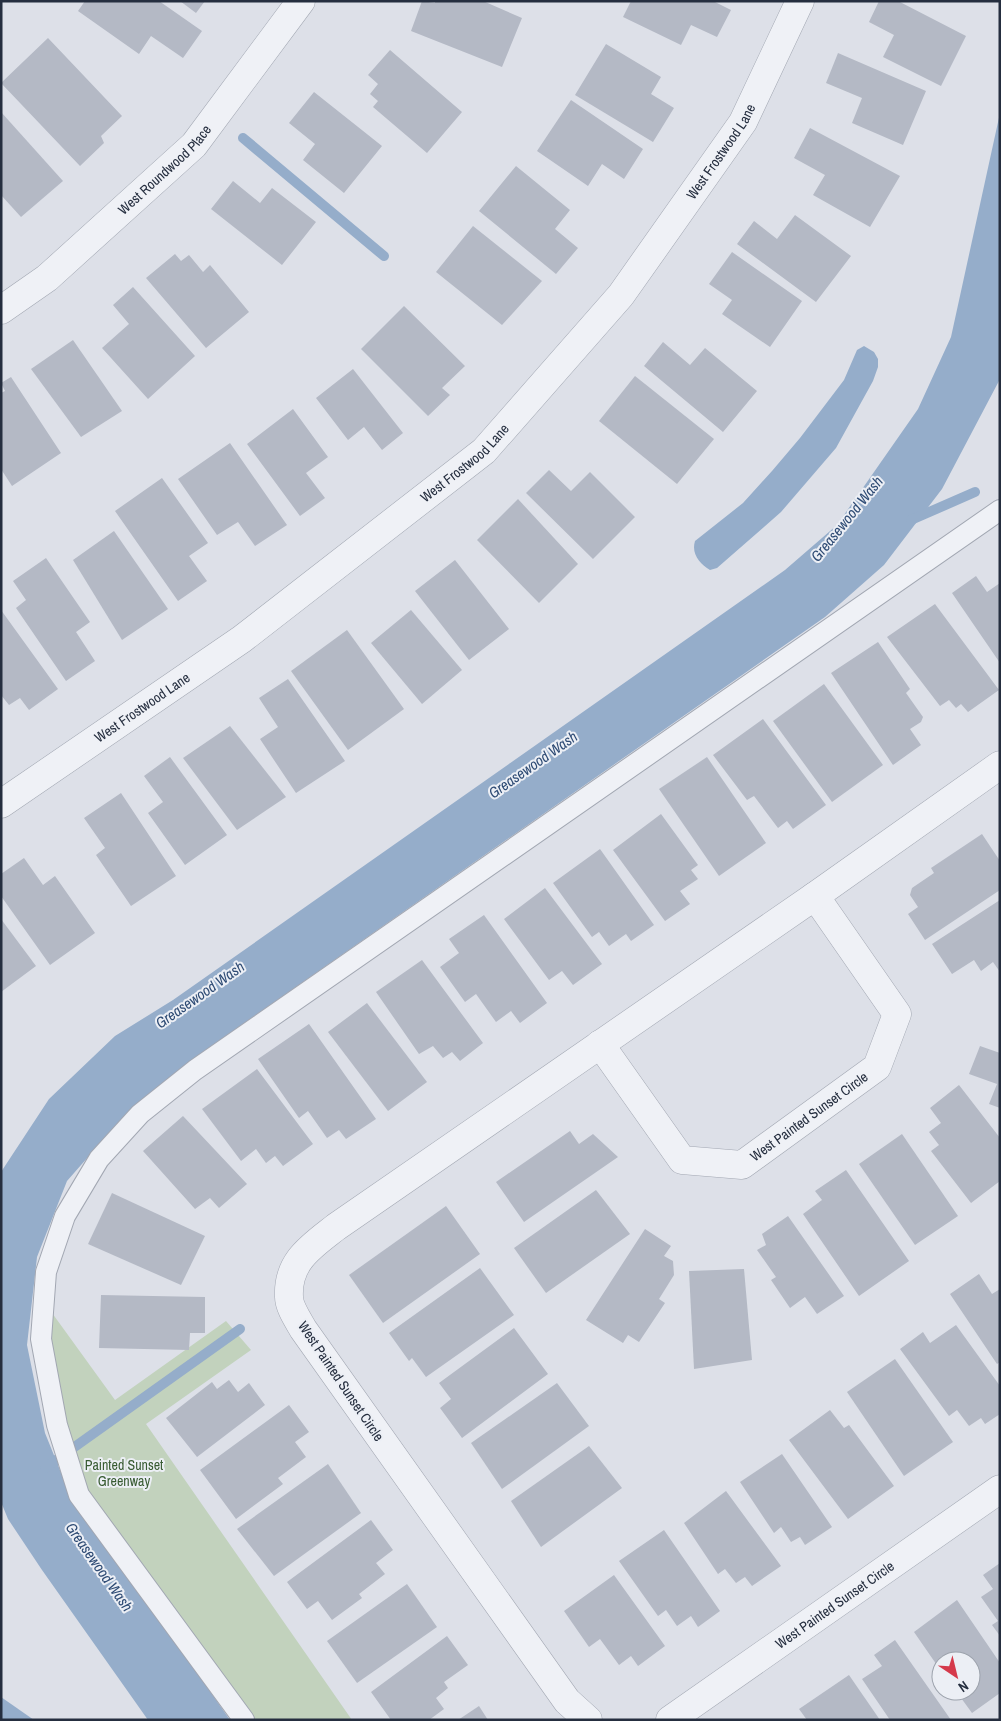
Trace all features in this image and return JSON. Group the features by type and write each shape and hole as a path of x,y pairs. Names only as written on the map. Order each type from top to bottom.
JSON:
{"street":[{"name":"West Roundwood Place","path":"1,310 47,278 194,145 301,1"},
{"name":"West Frostwood Lane","path":"1,804 242,639 484,451 621,295 638,272 743,122 800,1"},
{"name":"West Painted Sunset Circle","path":"588,1720 567,1701 302,1329 289,1298 284,1271 336,1227 815,896 1000,765"},
{"name":"West Painted Sunset Circle","path":"600,1044 682,1160 742,1165 877,1067 897,1014 815,896"},
{"name":"West Painted Sunset Circle","path":"670,1720 1000,1489"}],"lane":[{"path":"244,1720 79,1495 57,1425 41,1339 46,1272 65,1216 99,1159 140,1114 195,1070 1000,510"}],"green space":[{"name":"Painted Sunset Greenway","path":"47,1306 115,1400 226,1321 251,1350 146,1424 352,1720 241,1720 78,1488 51,1420"}],"water":[{"name":"Greasewood Wash","path":"1000,113 1000,379 942,489 884,565 825,617 190,1061 124,1116 67,1181 37,1257 27,1345 45,1433 66,1485 230,1720 148,1720 42,1570 8,1519 1,1502 1,1172 49,1099 115,1036 173,1000 785,570 837,525 918,409 951,337"},
{"path":"864,346 874,352 878,359 878,367 873,381 836,448 781,512 717,568 710,570 706,568 695,554 695,541 743,503 772,471 844,380 857,350"},
{"path":"1,1697 34,1720 1,1720"}],"building":[{"path":"85,1 159,1 202,31 183,58 151,36 139,54 78,11"},
{"path":"180,1 205,1 196,13"},
{"path":"422,1 435,3 435,1 483,1 522,18 502,67 411,31"},
{"path":"631,1 713,1 731,10 717,37 691,25 681,45 623,17"},
{"path":"879,1 898,1 966,36 941,86 883,57 894,35 869,22"},
{"path":"48,38 122,116 101,136 104,143 80,166 1,83"},
{"path":"606,44 661,77 651,94 674,108 653,142 575,95"},
{"path":"390,50 462,112 427,153 373,107 378,101 370,94 378,84 368,75"},
{"path":"838,53 926,91 903,145 852,123 862,98 826,83"},
{"path":"314,92 382,146 344,193 303,160 315,144 289,123"},
{"path":"571,100 643,149 624,179 602,164 588,186 537,151"},
{"path":"1,112 63,181 21,217 1,195"},
{"path":"810,128 900,176 870,227 813,195 825,175 794,158"},
{"path":"516,166 570,210 555,229 578,248 556,274 479,211"},
{"path":"233,181 260,203 272,188 316,222 282,265 211,209"},
{"path":"795,215 851,256 816,302 737,244 754,221 777,239"},
{"path":"473,226 542,281 502,325 436,272"},
{"path":"732,252 802,301 770,347 722,314 732,300 709,284"},
{"path":"175,254 181,261 189,255 203,272 210,265 249,312 206,348 146,278"},
{"path":"133,287 195,356 148,399 102,348 129,324 113,305"},
{"path":"404,306 465,366 442,388 450,395 428,416 361,349"},
{"path":"73,340 122,411 81,437 31,369"},
{"path":"663,342 690,365 705,348 757,391 723,432 644,366"},
{"path":"353,369 403,433 382,450 364,427 348,440 316,398"},
{"path":"635,376 714,439 677,484 599,421"},
{"path":"11,377 61,453 12,486 1,469 1,393 5,391 1,383"},
{"path":"293,409 328,457 306,473 325,498 300,516 247,444"},
{"path":"230,443 287,525 255,546 238,522 217,535 178,479"},
{"path":"549,470 571,491 590,472 635,517 593,559 526,493"},
{"path":"162,478 208,543 189,556 207,581 178,601 115,511"},
{"path":"518,499 578,564 539,603 477,540"},
{"path":"114,531 168,609 122,640 73,560"},
{"path":"46,558 90,622 76,632 95,661 66,681 16,608 26,600 13,581"},
{"path":"455,560 509,629 469,660 415,591"},
{"path":"976,576 987,592 1000,583 1000,663 952,593"},
{"path":"935,604 999,690 968,712 961,704 956,708 949,700 940,706 887,637"},
{"path":"1,610 58,689 29,710 20,698 9,705 1,695"},
{"path":"411,610 462,670 422,704 371,643"},
{"path":"347,630 404,709 348,750 291,671"},
{"path":"878,642 910,689 906,693 923,717 921,722 910,729 921,745 893,765 831,673"},
{"path":"288,679 345,761 296,793 260,739 278,727 259,698"},
{"path":"824,684 883,765 832,802 773,721"},
{"path":"763,719 826,805 793,829 787,821 778,828 754,796 747,800 713,755"},
{"path":"230,726 286,797 237,830 183,758"},
{"path":"170,757 227,835 185,865 148,813 163,802 144,776"},
{"path":"707,757 766,843 719,876 659,789"},
{"path":"121,793 176,876 131,906 96,855 105,848 84,818"},
{"path":"661,814 698,865 691,870 698,879 680,891 690,904 665,921 613,850"},
{"path":"982,834 1000,861 1000,890 925,940 908,914 918,907 910,895 912,888 934,873 931,868"},
{"path":"600,849 654,925 631,941 626,934 609,946 599,932 592,937 553,883"},
{"path":"24,858 43,885 55,876 95,933 50,965 1,896 1,874"},
{"path":"545,888 602,964 573,985 562,971 549,980 504,919"},
{"path":"1000,900 1000,972 993,962 981,971 974,960 952,974 932,944"},
{"path":"484,915 547,1003 520,1023 511,1011 496,1022 476,994 465,1002 440,967 459,953 449,939"},
{"path":"1,919 36,966 1,992"},
{"path":"422,960 483,1043 460,1061 452,1052 443,1058 433,1046 419,1054 376,992"},
{"path":"367,1003 427,1082 388,1111 328,1032"},
{"path":"309,1024 376,1119 346,1139 339,1130 327,1138 308,1111 299,1118 258,1059"},
{"path":"980,1046 1000,1053 1000,1108 989,1104 997,1084 969,1074"},
{"path":"257,1069 313,1144 283,1166 275,1156 266,1163 256,1149 241,1161 202,1109"},
{"path":"959,1085 1000,1138 1000,1181 971,1203 931,1151 939,1145 929,1132 941,1123 930,1108"},
{"path":"183,1116 247,1184 219,1208 210,1198 195,1209 143,1151"},
{"path":"570,1131 579,1144 593,1134 618,1157 524,1222 496,1182"},
{"path":"902,1134 958,1216 915,1245 859,1164"},
{"path":"846,1170 909,1261 859,1296 803,1214 822,1200 815,1191"},
{"path":"596,1190 630,1234 546,1293 514,1248"},
{"path":"112,1193 205,1236 181,1285 88,1244"},
{"path":"446,1206 480,1254 383,1323 349,1275"},
{"path":"788,1216 844,1296 817,1314 805,1297 790,1308 771,1280 776,1277 757,1250 766,1245 762,1234"},
{"path":"645,1229 671,1246 664,1256 673,1261 674,1275 659,1299 665,1303 639,1342 628,1335 623,1343 586,1320"},
{"path":"480,1268 514,1315 426,1377 412,1358 409,1361 389,1333"},
{"path":"744,1269 752,1360 694,1369 689,1271"},
{"path":"979,1274 992,1294 1000,1289 1000,1362 997,1364 950,1294"},
{"path":"101,1295 205,1297 205,1333 190,1333 189,1350 99,1348"},
{"path":"956,1325 1000,1386 1000,1414 985,1424 981,1418 969,1426 957,1410 949,1416 900,1349 923,1332 930,1343"},
{"path":"514,1328 548,1374 462,1438 440,1408 451,1399 439,1383"},
{"path":"895,1359 953,1442 904,1476 847,1392"},
{"path":"229,1380 238,1392 249,1383 265,1405 197,1457 166,1418 212,1382 217,1389"},
{"path":"557,1383 589,1426 502,1489 471,1443"},
{"path":"289,1405 309,1432 295,1442 306,1457 278,1478 283,1484 236,1519 200,1470"},
{"path":"830,1410 844,1428 849,1425 894,1486 848,1519 789,1440"},
{"path":"589,1446 622,1488 541,1547 511,1501"},
{"path":"782,1454 832,1527 805,1545 800,1537 791,1542 781,1527 774,1533 740,1482"},
{"path":"328,1464 361,1513 274,1576 237,1529"},
{"path":"726,1491 781,1566 752,1586 745,1577 736,1583 725,1569 718,1574 684,1523"},
{"path":"371,1520 393,1550 376,1563 385,1574 359,1594 362,1598 332,1620 318,1601 307,1609 287,1582"},
{"path":"664,1530 720,1611 698,1627 691,1616 677,1626 666,1610 658,1616 619,1561"},
{"path":"1000,1563 1000,1636 992,1625 998,1621 981,1597 993,1589 983,1575"},
{"path":"614,1575 665,1646 638,1666 631,1656 619,1665 600,1639 589,1647 564,1611"},
{"path":"407,1584 437,1627 357,1683 327,1641"},
{"path":"957,1600 1000,1663 1000,1693 972,1713 963,1701 981,1701 981,1651 931,1651 931,1657 914,1632"},
{"path":"447,1636 468,1665 444,1682 448,1688 436,1698 444,1709 429,1720 391,1720 371,1692"},
{"path":"895,1640 931,1691 931,1701 938,1701 951,1720 890,1720 862,1679 882,1666 874,1655"},
{"path":"849,1675 880,1720 807,1720 799,1709"},
{"path":"479,1706 488,1720 458,1720"}],"waterway":[{"path":"243,138 384,256"},
{"path":"911,520 975,492"},
{"path":"45,1468 240,1329"}]}
